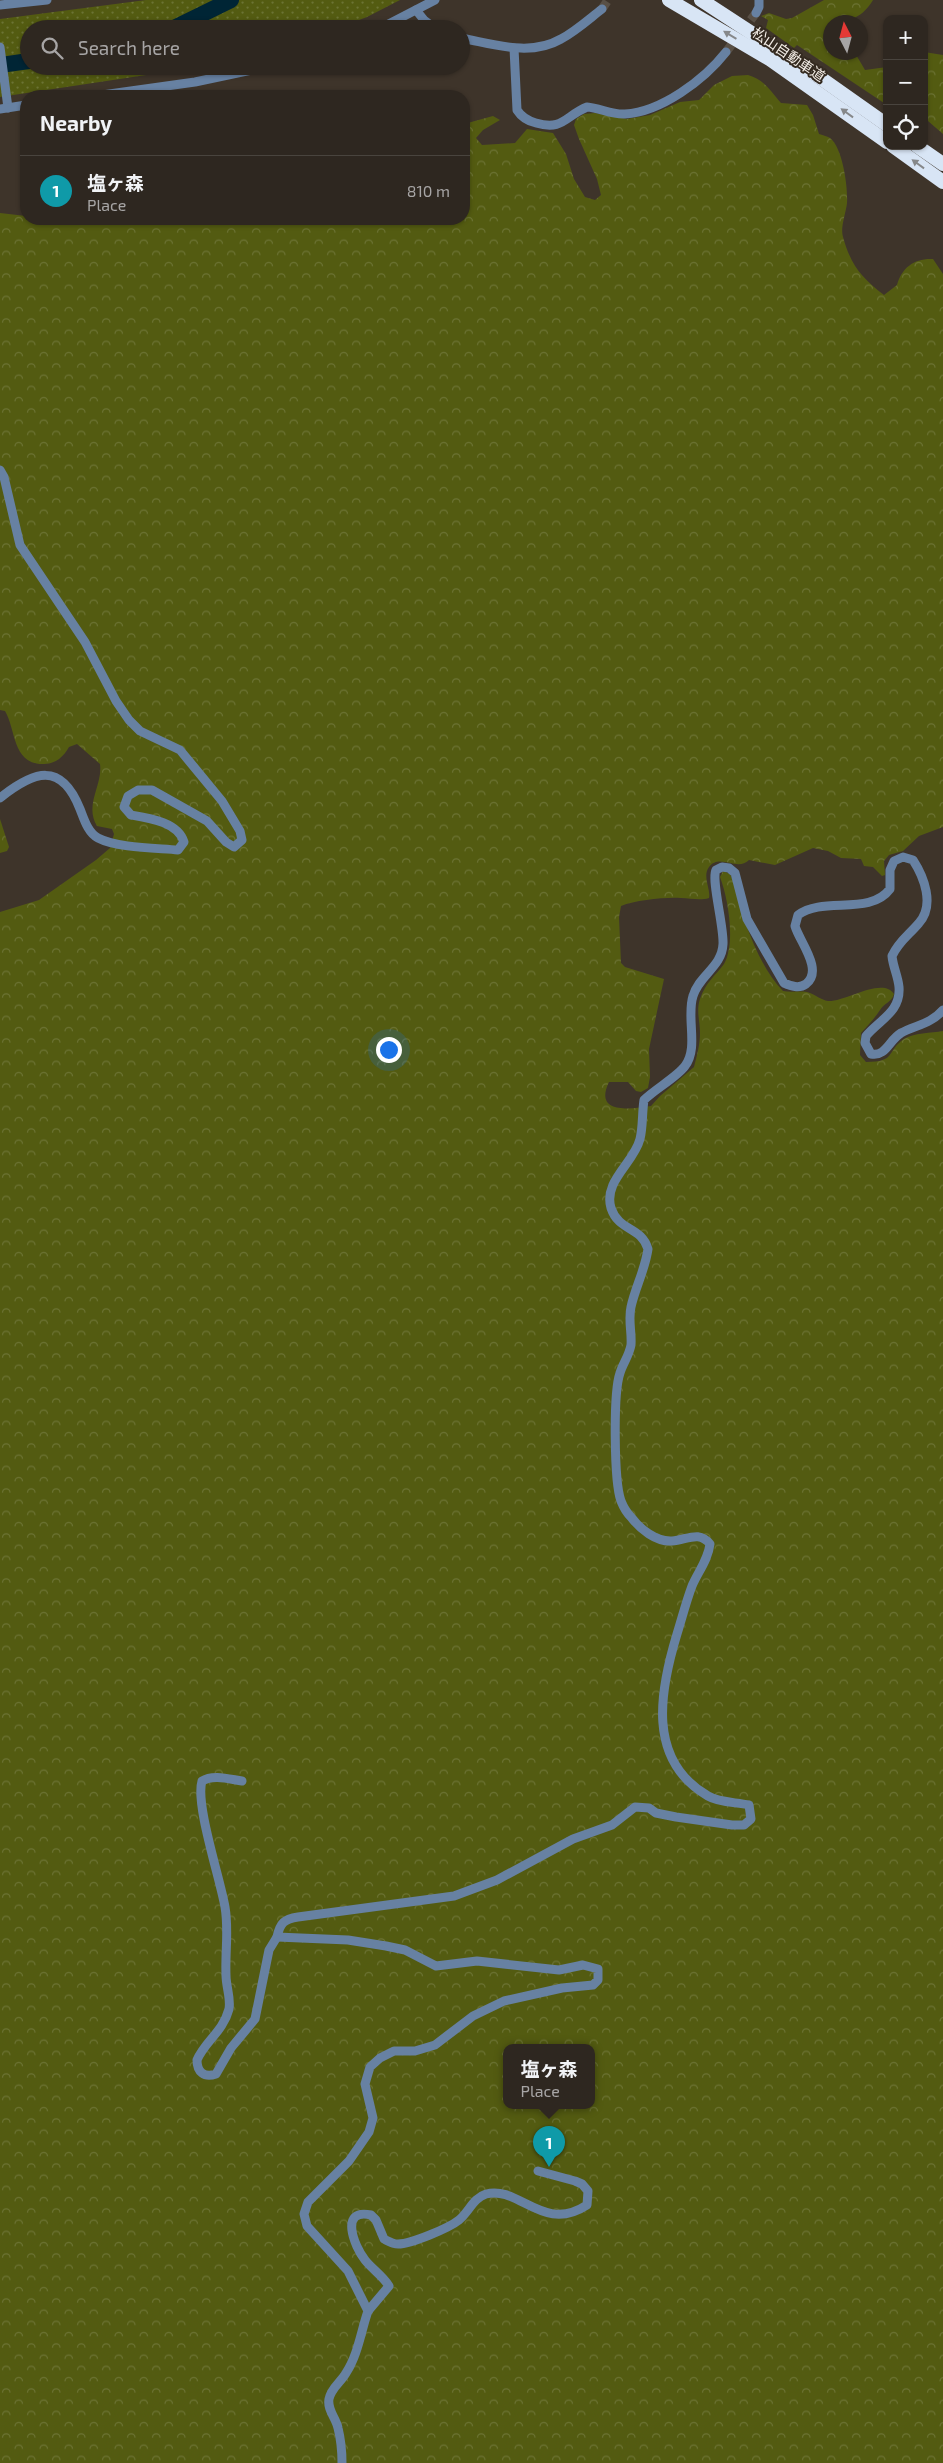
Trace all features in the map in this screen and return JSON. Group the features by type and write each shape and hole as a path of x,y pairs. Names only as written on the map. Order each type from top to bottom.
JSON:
{"highway":[{"name":"松山自動車道","path":"669,0 771,60 883,139"},
{"name":"松山自動車道","path":"701,0 819,76 883,122"},
{"path":"899,150 943,182"},
{"path":"923,150 943,164"}],"street":[{"path":"0,5 47,0"},
{"path":"397,20 435,0"},
{"path":"756,13 759,7 759,0"},
{"path":"470,40 514,48 537,48 560,40 602,9"},
{"path":"416,10 424,20"},
{"path":"0,47 5,106 20,105"},
{"path":"514,48 517,110 522,117 549,127 557,126 587,107 624,114 648,110 704,77 726,52"},
{"path":"138,90 228,75"},
{"path":"0,470 4,477 20,544 85,642 120,708 140,731 180,750 222,801 240,831 242,840 234,847 226,842 207,821 152,790 138,790 128,796 124,807 131,815 147,817 174,827 182,834 184,842 178,850 114,843 97,838 88,827 73,791 62,780 52,775 36,776 0,798"},
{"path":"242,1781 206,1778 200,1786 203,1813 225,1907 226,1972 230,2001 221,2029 197,2060 198,2071 211,2076 216,2074 231,2048 255,2019 269,1950 277,1937 280,1925 289,1919 454,1896 498,1880 573,1839 612,1825 635,1807 649,1808 656,1813 676,1817 732,1826 748,1823 752,1814 749,1806 721,1801 708,1796 676,1766 667,1748 662,1717 662,1698 669,1660 692,1586 709,1551 710,1544 700,1536 671,1541 656,1538 631,1517 621,1502 618,1489 616,1395 620,1372 631,1346 630,1308 648,1249 641,1235 621,1225 616,1220 609,1198 614,1183 640,1139 644,1100 685,1066 690,1056 690,1009 693,996 701,979 720,958 723,946 719,900 714,881 716,870 722,867 729,868 736,873 748,919 752,927 784,983 796,987 806,984 811,978 812,970 812,963 795,926 798,915 810,909 880,898 890,889 890,870 894,861 903,856 913,860 926,889 925,913 920,922 900,941 892,956 899,986 899,995 889,1015 866,1036 868,1050 871,1054 883,1053 891,1041 902,1033 929,1022 943,1010"},
{"path":"277,1937 348,1940 386,1946 405,1950 436,1966 478,1961 559,1970 584,1965 598,1969 598,1980 593,1985 562,1988 504,2001 473,2016 435,2045 415,2051 394,2051 380,2058 370,2067 365,2084 373,2118 369,2132 349,2160 308,2202 304,2214 307,2226 348,2271 368,2310"},
{"path":"342,2463 338,2425 329,2406 329,2398 332,2389 346,2374 353,2359 368,2310 389,2286 365,2260 356,2246 352,2224 354,2218 360,2214 371,2215 384,2239 398,2244 457,2221 476,2199 489,2193 503,2193 532,2209 550,2213 580,2210 586,2205 588,2191 582,2184 538,2171"}],"green space":[{"path":"146,0 400,0 359,20 20,20 20,75 146,75 47,90 20,90 20,94 0,97 0,19"},
{"path":"824,0 873,0 865,11 858,15 823,15 823,60 859,60 865,70 883,68 883,102 797,45 794,48 766,28 768,20 761,16 769,13 786,19 792,18"},
{"path":"928,53 943,55 943,134 928,121"},
{"path":"748,75 767,86 781,103 807,105 813,115 819,134 830,138 838,150 847,188 847,203 842,233 854,264 869,283 884,295 897,285 902,273 910,265 926,259 933,259 943,274 943,827 919,836 903,851 889,855 884,861 885,875 882,876 873,867 864,866 861,859 841,858 828,851 813,848 775,865 749,860 739,864 713,863 706,874 709,898 659,899 634,902 621,906 619,917 621,963 625,967 664,979 649,1049 650,1077 648,1088 641,1092 636,1091 628,1082 609,1082 605,1093 606,1100 610,1105 617,1108 651,1106 694,1067 700,1037 698,1012 700,999 708,984 724,964 730,944 728,908 720,877 723,871 730,874 733,880 746,924 765,968 783,991 807,992 828,1001 881,988 889,989 894,994 892,999 861,1033 860,1055 866,1062 876,1062 887,1058 898,1043 908,1037 943,1031 943,2463 0,2463 0,912 39,900 110,848 114,834 112,829 97,826 92,810 99,780 100,764 77,744 69,747 62,756 52,763 34,763 26,759 17,745 9,718 5,711 0,710 0,213 20,215 20,225 470,225 470,122 493,116 500,120 483,130 476,138 482,145 515,143 527,129 553,133 566,154 574,179 585,197 595,200 601,195 597,179 574,125 576,119 584,114 595,113 627,119 650,115 680,102 699,100 714,85 732,76"},
{"path":"0,819 9,847 7,851 0,853"}],"waterway":[{"path":"190,20 231,0"},
{"path":"0,65 20,62"}],"tunnel":[{"path":"602,9 608,0"},
{"path":"726,52 756,13"}],"place":[{"name":"塩ヶ森","path":"549,2167"}]}
